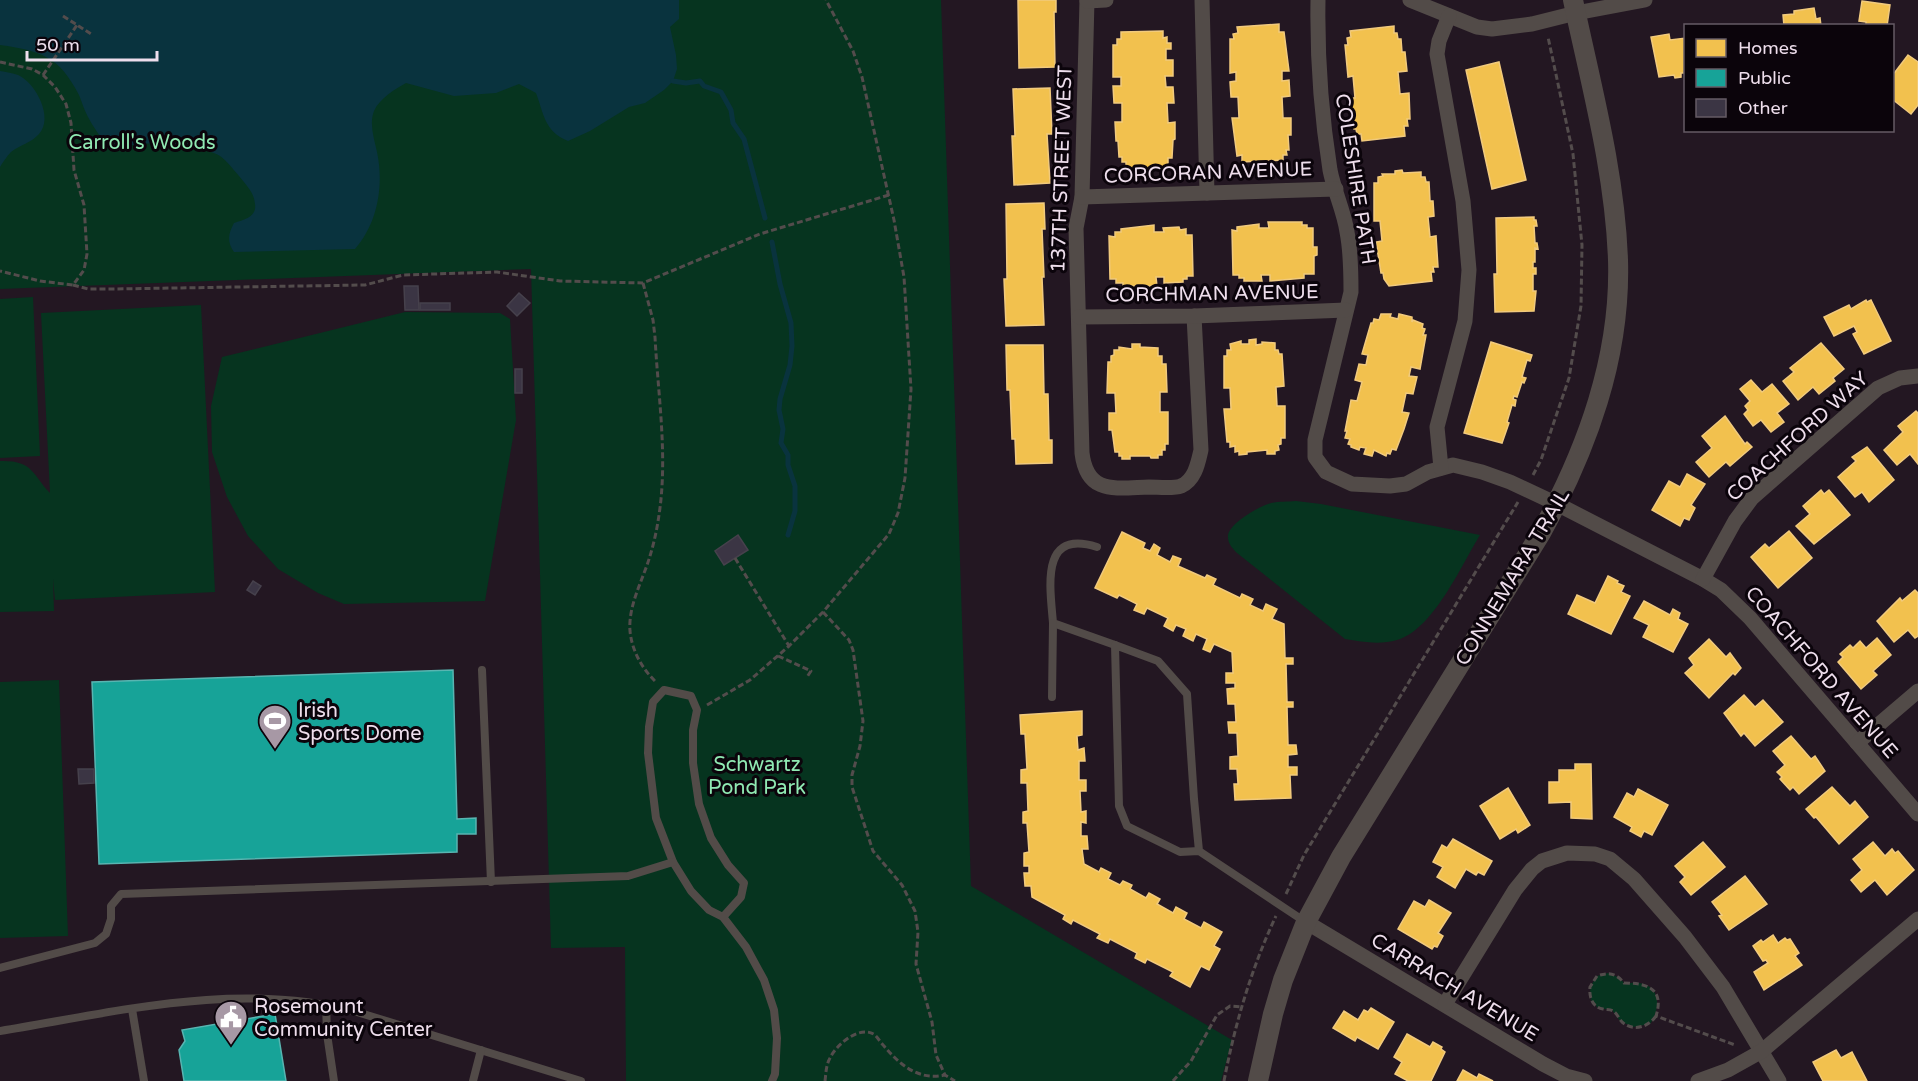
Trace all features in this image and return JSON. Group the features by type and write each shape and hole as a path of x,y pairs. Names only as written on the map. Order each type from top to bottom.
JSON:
{"street":[{"path":"1087,0 1106,0"},
{"name":"137TH STREET WEST","path":"1087,0 1082,197 1076,228 1082,453 1084,468 1092,481 1106,487 1161,487 1181,486 1192,478 1201,450 1194,316"},
{"path":"1202,0 1207,193"},
{"name":"COLESHIRE PATH","path":"1318,0 1319,84 1331,173 1347,231 1350,253 1350,292 1318,419 1315,457 1326,472 1352,484 1390,486 1406,484 1428,472 1453,465 1482,472 1557,504"},
{"path":"1410,0 1477,27 1492,29 1545,20 1575,6 1645,0"},
{"name":"CONNEMARA TRAIL","path":"1258,1081 1278,997 1306,922 1341,857 1557,504 1581,450 1598,403 1608,361 1617,297 1618,261 1612,194 1575,6"},
{"path":"1441,468 1437,427 1463,329 1468,270 1463,201 1438,73 1439,41 1449,16"},
{"name":"CORCORAN AVENUE","path":"1082,197 1336,189"},
{"name":"CORCHMAN AVENUE","path":"1079,317 1194,316 1346,310"},
{"name":"COACHFORD WAY","path":"1703,579 1735,521 1752,498 1878,388 1900,378 1918,376"},
{"name":"COACHFORD AVENUE","path":"1557,504 1721,590 1750,618 1918,814"},
{"path":"1857,743 1918,691"},
{"path":"1445,1004 1515,890 1532,869 1542,861 1560,854 1574,852 1595,854 1610,859 1634,879 1685,937 1723,987 1779,1081"},
{"path":"1698,1081 1728,1070 1762,1051 1918,919"},
{"name":"CARRACH AVENUE","path":"1306,922 1543,1064 1566,1076 1585,1081"}],"lane":[{"path":"1052,697 1053,623 1050,567 1056,554 1070,544 1082,542 1098,547"},
{"path":"1053,623 1158,662 1187,694 1199,851"},
{"path":"1115,645 1119,806 1127,826 1180,852 1199,851 1306,922"},
{"path":"482,670 491,882"},
{"path":"723,917 741,897 744,883 728,865 711,838 699,804 693,763 693,730 697,710 691,696 664,690 653,702 648,753 656,818 673,862 697,897 709,910 723,917 746,946 764,980 774,1010 777,1038 775,1074 772,1081"},
{"path":"0,968 95,943 106,934 111,919 111,906 121,894 628,876 673,862"},
{"path":"0,1031 186,1002 282,998 326,1003 581,1081"},
{"path":"326,1003 327,1034 334,1081"},
{"path":"132,1010 144,1081"},
{"path":"473,1081 481,1050"}],"path":[{"path":"697,710 750,680 823,612 889,534 898,513 905,478 911,389 909,334 903,277 889,195 856,60 826,0"},
{"path":"63,16 91,34"},
{"path":"1224,1081 1232,1040 1256,964 1304,855 1494,544 1525,489 1541,460 1569,378 1581,306 1582,245 1573,154 1545,20"},
{"path":"43,75 77,24"},
{"path":"0,62 32,69 43,75 55,87 66,104 71,123 74,170 84,205 87,254 84,270 73,285"},
{"path":"0,271 88,289 365,285 402,275 488,272 514,273 560,281 643,283 760,234 889,195"},
{"path":"643,283 655,337 663,446 662,484 659,516 650,555 630,616 630,632 640,663 664,690"},
{"path":"735,558 789,646"},
{"path":"823,612 849,640 853,650 863,721 860,746 852,775 852,787 873,851 902,885 915,911 918,932 916,964 932,1022 936,1055 945,1075 955,1081"},
{"path":"778,656 811,671 807,677"},
{"path":"1608,973 1620,978 1624,983 1647,985 1656,994 1658,1009 1656,1016 1650,1024 1633,1027 1625,1024 1612,1010 1598,1008 1591,1000 1590,987 1596,976 1608,973"},
{"path":"1173,1081 1191,1061 1217,1015 1230,1006 1242,1007"},
{"path":"1656,1016 1735,1045"},
{"path":"825,1081 830,1058 837,1047 860,1032 868,1032 875,1036 901,1065 925,1080 935,1080 945,1075"}],"green space":[{"path":"0,0 941,0 971,886 1232,1040 1221,1081 626,1081 625,947 551,948 531,269 0,289"},
{"path":"33,297 40,456 0,458 0,299"},
{"path":"201,305 215,592 55,600 53,579 54,611 0,612 0,461 19,463 31,469 50,493 41,313"},
{"path":"405,312 500,313 510,319 516,420 485,601 344,604 318,593 278,569 248,536 227,497 212,452 211,406 222,357"},
{"path":"1296,501 1480,535 1434,611 1410,634 1397,640 1384,642 1345,639 1237,553 1229,542 1229,532 1238,521 1252,512 1271,503"},
{"path":"59,680 68,936 0,938 0,682"},
{"path":"1608,973 1620,978 1624,983 1644,984 1654,991 1657,1008 1650,1024 1633,1027 1620,1021 1612,1010 1598,1008 1591,1000 1590,987 1597,976"}],"water":[{"path":"0,0 679,0 679,19 670,27 677,69 673,81 645,103 629,107 590,131 568,141 549,127 536,93 519,84 496,93 454,96 406,83 383,98 374,111 372,126 379,165 379,190 374,216 363,239 355,249 234,252 229,241 232,227 234,223 252,215 255,204 249,189 228,163 213,153 180,146 137,144 118,148 105,145 88,117 72,82 56,64 38,53 0,45"},
{"path":"0,71 18,75 31,85 41,102 45,119 39,134 33,140 11,152 0,167"}],"building: Homes":[{"path":"1018,0 1056,0 1056,12 1054,12 1055,67 1019,68"},
{"path":"1862,1 1890,5 1887,24 1866,24 1866,22 1859,21"},
{"path":"1814,8 1816,19 1820,18 1821,24 1784,24 1783,15 1794,14 1794,11"},
{"path":"1279,24 1279,32 1284,32 1289,71 1282,71 1282,81 1289,80 1290,96 1282,97 1283,118 1291,118 1291,135 1288,135 1289,150 1286,150 1287,155 1283,155 1283,160 1242,162 1242,155 1237,156 1232,118 1239,118 1238,97 1231,97 1230,82 1236,81 1236,72 1230,73 1230,39 1234,39 1233,34 1238,33 1237,27"},
{"path":"1394,26 1394,33 1397,33 1398,39 1401,39 1402,52 1405,52 1407,71 1398,72 1400,94 1409,93 1410,119 1407,119 1408,126 1404,126 1405,136 1362,141 1361,134 1357,134 1354,129 1353,114 1350,114 1349,98 1355,98 1353,76 1348,77 1345,45 1348,45 1347,38 1351,37 1350,31"},
{"path":"1163,31 1163,38 1167,37 1167,43 1171,43 1171,49 1166,49 1166,60 1173,60 1173,76 1165,76 1166,87 1173,87 1174,103 1167,103 1168,123 1175,122 1172,158 1168,158 1168,168 1126,169 1126,162 1122,162 1122,157 1119,157 1118,141 1116,141 1115,122 1122,122 1122,103 1114,103 1113,86 1121,86 1121,77 1113,77 1113,45 1117,45 1117,39 1121,39 1121,32"},
{"path":"1669,34 1670,40 1684,38 1684,73 1681,73 1681,77 1675,78 1674,75 1659,77 1651,37"},
{"path":"1908,55 1918,62 1918,105 1911,114 1894,101 1894,73"},
{"path":"1499,62 1526,180 1492,189 1466,70"},
{"path":"1050,88 1052,134 1047,134 1050,183 1014,185 1013,89"},
{"path":"1402,170 1403,173 1421,172 1421,177 1425,177 1426,182 1429,182 1434,216 1428,217 1430,237 1436,236 1438,267 1433,267 1432,281 1389,286 1381,273 1376,242 1382,241 1380,221 1374,221 1374,183 1378,183 1378,177 1383,176 1382,174 1395,174 1395,171"},
{"path":"1044,203 1045,229 1042,229 1044,277 1042,277 1044,325 1006,326 1004,279 1007,279 1006,204"},
{"path":"1534,217 1537,226 1534,226 1535,243 1538,249 1535,248 1535,262 1533,262 1533,268 1536,268 1536,274 1533,274 1533,291 1536,291 1534,311 1495,312 1496,218"},
{"path":"1268,222 1302,222 1302,225 1307,225 1307,228 1313,228 1313,247 1317,247 1317,255 1314,256 1314,274 1304,274 1304,278 1270,281 1270,275 1261,275 1262,281 1244,281 1244,278 1239,278 1239,275 1233,275 1232,230 1237,231 1237,227 1259,224 1259,228 1269,228"},
{"path":"1154,225 1154,232 1164,232 1163,228 1179,227 1180,230 1186,229 1186,235 1192,235 1193,276 1187,276 1183,282 1164,283 1164,277 1156,277 1157,286 1123,286 1123,283 1116,283 1116,279 1110,279 1109,236 1115,237 1115,232 1121,232 1121,229"},
{"path":"1866,300 1867,302 1871,300 1891,341 1864,354 1853,334 1857,332 1854,326 1834,336 1824,317 1849,305 1851,309"},
{"path":"1381,314 1391,314 1390,317 1398,319 1399,314 1412,317 1412,322 1413,320 1423,324 1422,328 1425,329 1423,335 1426,335 1420,369 1411,367 1409,376 1417,377 1413,394 1406,393 1402,412 1409,413 1396,450 1392,449 1386,456 1374,450 1372,456 1364,454 1366,448 1360,447 1359,450 1351,447 1348,444 1350,439 1345,438 1347,431 1345,431 1351,400 1357,401 1362,382 1355,380 1359,364 1366,365 1368,355 1362,354 1371,323 1374,319 1379,320"},
{"path":"1256,339 1256,345 1262,342 1275,343 1275,350 1282,354 1284,386 1276,387 1277,406 1285,406 1285,438 1281,438 1281,444 1278,445 1279,450 1275,451 1275,454 1267,454 1267,450 1239,455 1239,451 1235,452 1235,446 1230,447 1230,442 1227,442 1224,409 1231,409 1230,388 1224,388 1224,356 1227,356 1227,350 1231,350 1230,344 1241,341 1241,344 1249,344 1249,340"},
{"path":"1491,342 1532,355 1530,361 1527,360 1522,377 1526,378 1524,383 1522,382 1517,397 1514,396 1515,406 1512,405 1502,443 1464,433"},
{"path":"1821,343 1844,369 1833,378 1835,381 1819,394 1813,387 1798,400 1783,381 1794,372 1790,368"},
{"path":"1132,344 1158,348 1158,356 1162,356 1162,364 1166,364 1167,392 1160,392 1160,412 1168,412 1168,444 1165,444 1165,450 1162,450 1162,455 1158,455 1158,458 1130,456 1130,459 1122,459 1119,452 1115,452 1112,430 1109,430 1109,413 1116,413 1115,393 1107,393 1108,362 1111,362 1114,350 1119,350 1119,347 1132,349"},
{"path":"1006,345 1043,345 1044,394 1048,394 1052,463 1016,464 1015,439 1012,439 1010,390 1007,390"},
{"path":"1751,380 1762,392 1772,384 1789,404 1777,413 1784,422 1771,432 1761,420 1753,426 1744,414 1748,410 1745,406 1750,401 1740,389"},
{"path":"1916,411 1918,413 1918,464 1910,454 1897,465 1884,450 1903,432 1898,426"},
{"path":"1725,416 1745,444 1747,442 1752,447 1730,466 1726,462 1709,477 1696,462 1712,448 1702,436"},
{"path":"1867,447 1894,480 1869,502 1862,492 1855,497 1838,477 1856,461 1852,457"},
{"path":"1687,474 1705,484 1691,505 1695,508 1689,520 1684,518 1680,526 1652,510 1669,481 1680,487"},
{"path":"1821,490 1824,494 1829,490 1850,515 1814,544 1796,526 1810,514 1803,506"},
{"path":"1789,531 1812,558 1778,588 1751,557 1765,544 1769,548"},
{"path":"1122,532 1145,543 1143,548 1150,551 1154,544 1160,548 1157,555 1170,562 1173,556 1181,559 1178,566 1205,578 1207,575 1216,579 1213,585 1240,598 1242,594 1253,599 1250,605 1263,611 1266,604 1277,609 1272,619 1284,624 1285,658 1293,658 1293,664 1286,664 1287,702 1293,702 1293,707 1287,707 1288,745 1296,745 1297,754 1288,755 1288,767 1297,767 1297,775 1290,775 1291,798 1235,800 1234,784 1238,784 1237,769 1230,769 1230,757 1238,756 1237,733 1229,733 1228,722 1236,722 1235,704 1228,704 1227,689 1235,688 1235,683 1226,683 1226,673 1233,673 1232,652 1214,644 1210,652 1203,649 1207,639 1196,634 1193,641 1183,636 1186,629 1176,625 1173,631 1164,626 1168,618 1147,608 1144,614 1134,610 1137,604 1119,595 1117,598 1095,588"},
{"path":"1608,576 1624,586 1621,592 1630,596 1611,634 1568,614 1577,595 1595,603"},
{"path":"1915,590 1918,593 1918,636 1915,638 1908,630 1894,642 1877,621 1900,598 1902,601"},
{"path":"1644,601 1670,615 1673,609 1680,613 1678,619 1688,624 1673,652 1643,637 1649,625 1634,618"},
{"path":"1877,638 1891,655 1873,671 1877,675 1861,689 1838,662 1843,657 1840,654 1850,645 1853,648 1860,641 1866,648"},
{"path":"1709,639 1726,657 1730,653 1741,668 1735,675 1733,673 1709,698 1685,673 1694,665 1689,658"},
{"path":"1744,695 1755,707 1763,700 1783,722 1755,746 1744,733 1741,736 1724,713"},
{"path":"1082,711 1082,735 1077,736 1078,750 1084,748 1085,761 1079,761 1079,780 1086,780 1086,791 1080,791 1081,812 1086,811 1086,823 1081,822 1081,836 1087,836 1088,849 1082,849 1084,864 1099,872 1101,868 1111,873 1108,879 1120,885 1123,881 1132,885 1130,889 1146,898 1149,893 1160,899 1157,904 1173,913 1176,907 1187,913 1184,919 1201,928 1204,922 1222,932 1214,946 1220,949 1209,970 1201,966 1190,987 1170,976 1173,972 1147,959 1145,963 1135,958 1137,953 1110,939 1108,943 1097,938 1100,934 1073,920 1071,924 1063,919 1065,915 1032,897 1031,886 1025,886 1024,873 1029,873 1029,866 1024,866 1024,853 1029,852 1027,823 1023,823 1023,812 1028,811 1027,783 1021,783 1021,770 1027,769 1025,734 1021,734 1020,715"},
{"path":"1791,736 1811,759 1815,756 1825,771 1799,794 1793,787 1790,790 1780,779 1782,777 1777,772 1785,765 1773,751"},
{"path":"1575,764 1591,764 1592,819 1571,818 1571,802 1549,803 1549,782 1559,782 1559,770 1575,770"},
{"path":"1832,787 1850,806 1855,801 1868,817 1839,844 1806,809"},
{"path":"1508,788 1530,825 1518,833 1516,829 1500,839 1480,806"},
{"path":"1638,789 1668,805 1652,835 1644,831 1641,837 1630,831 1632,827 1614,817 1627,793 1634,797"},
{"path":"1453,839 1492,861 1484,875 1478,872 1476,875 1466,869 1455,888 1437,877 1443,867 1433,862 1442,845 1447,848"},
{"path":"1703,842 1725,867 1691,895 1680,882 1685,877 1675,866"},
{"path":"1873,842 1885,856 1892,849 1895,853 1898,851 1914,870 1887,895 1875,880 1861,892 1851,880 1862,870 1853,859"},
{"path":"1745,876 1767,904 1729,930 1719,916 1722,915 1712,902"},
{"path":"1429,900 1451,913 1438,933 1443,936 1437,947 1434,946 1432,949 1398,929 1414,901 1425,907"},
{"path":"1773,935 1778,943 1785,938 1790,939 1799,953 1795,956 1802,965 1764,990 1754,972 1768,963 1766,960 1763,961 1753,946"},
{"path":"1371,1008 1394,1022 1378,1049 1357,1037 1355,1041 1333,1028 1344,1011 1358,1020 1364,1010 1368,1012"},
{"path":"1407,1034 1430,1047 1433,1042 1442,1047 1441,1049 1445,1052 1431,1081 1408,1081 1395,1074 1402,1062 1394,1057"},
{"path":"1836,1050 1841,1058 1852,1052 1867,1081 1823,1081 1813,1062"},
{"path":"1463,1070 1477,1078 1479,1074 1493,1081 1457,1081"}],"building: Public":[{"name":"Irish Sports Dome","path":"453,670 457,819 476,818 476,834 457,834 457,852 99,864 92,682"},
{"name":"Rosemount Community Center","path":"275,1014 286,1081 184,1081 179,1050 185,1041 182,1030"}],"building: Other":[{"path":"404,286 418,286 419,310 405,310"},
{"path":"519,293 530,303 517,316 507,306"},
{"path":"420,303 450,303 450,310 420,310"},
{"path":"515,369 522,369 522,393 515,393"},
{"path":"738,535 748,550 724,565 715,551"},
{"path":"253,581 261,586 255,595 247,590"},
{"path":"78,769 94,769 94,783 79,784"}],"waterway":[{"path":"673,81 686,83 700,81 704,86 721,92 731,110 733,123 744,139 765,218"},
{"path":"772,242 780,284 791,323 790,365 779,410 783,429 781,443 788,455 788,465 795,486 795,511 788,535"}],"place":[{"name":"Irish Sports Dome","path":"275,750"},
{"name":"Rosemount Community Center","path":"231,1046"}],"park label":[{"name":"Carroll's Woods","path":"142,142"},
{"name":"Schwartz Pond Park","path":"757,776"}]}
